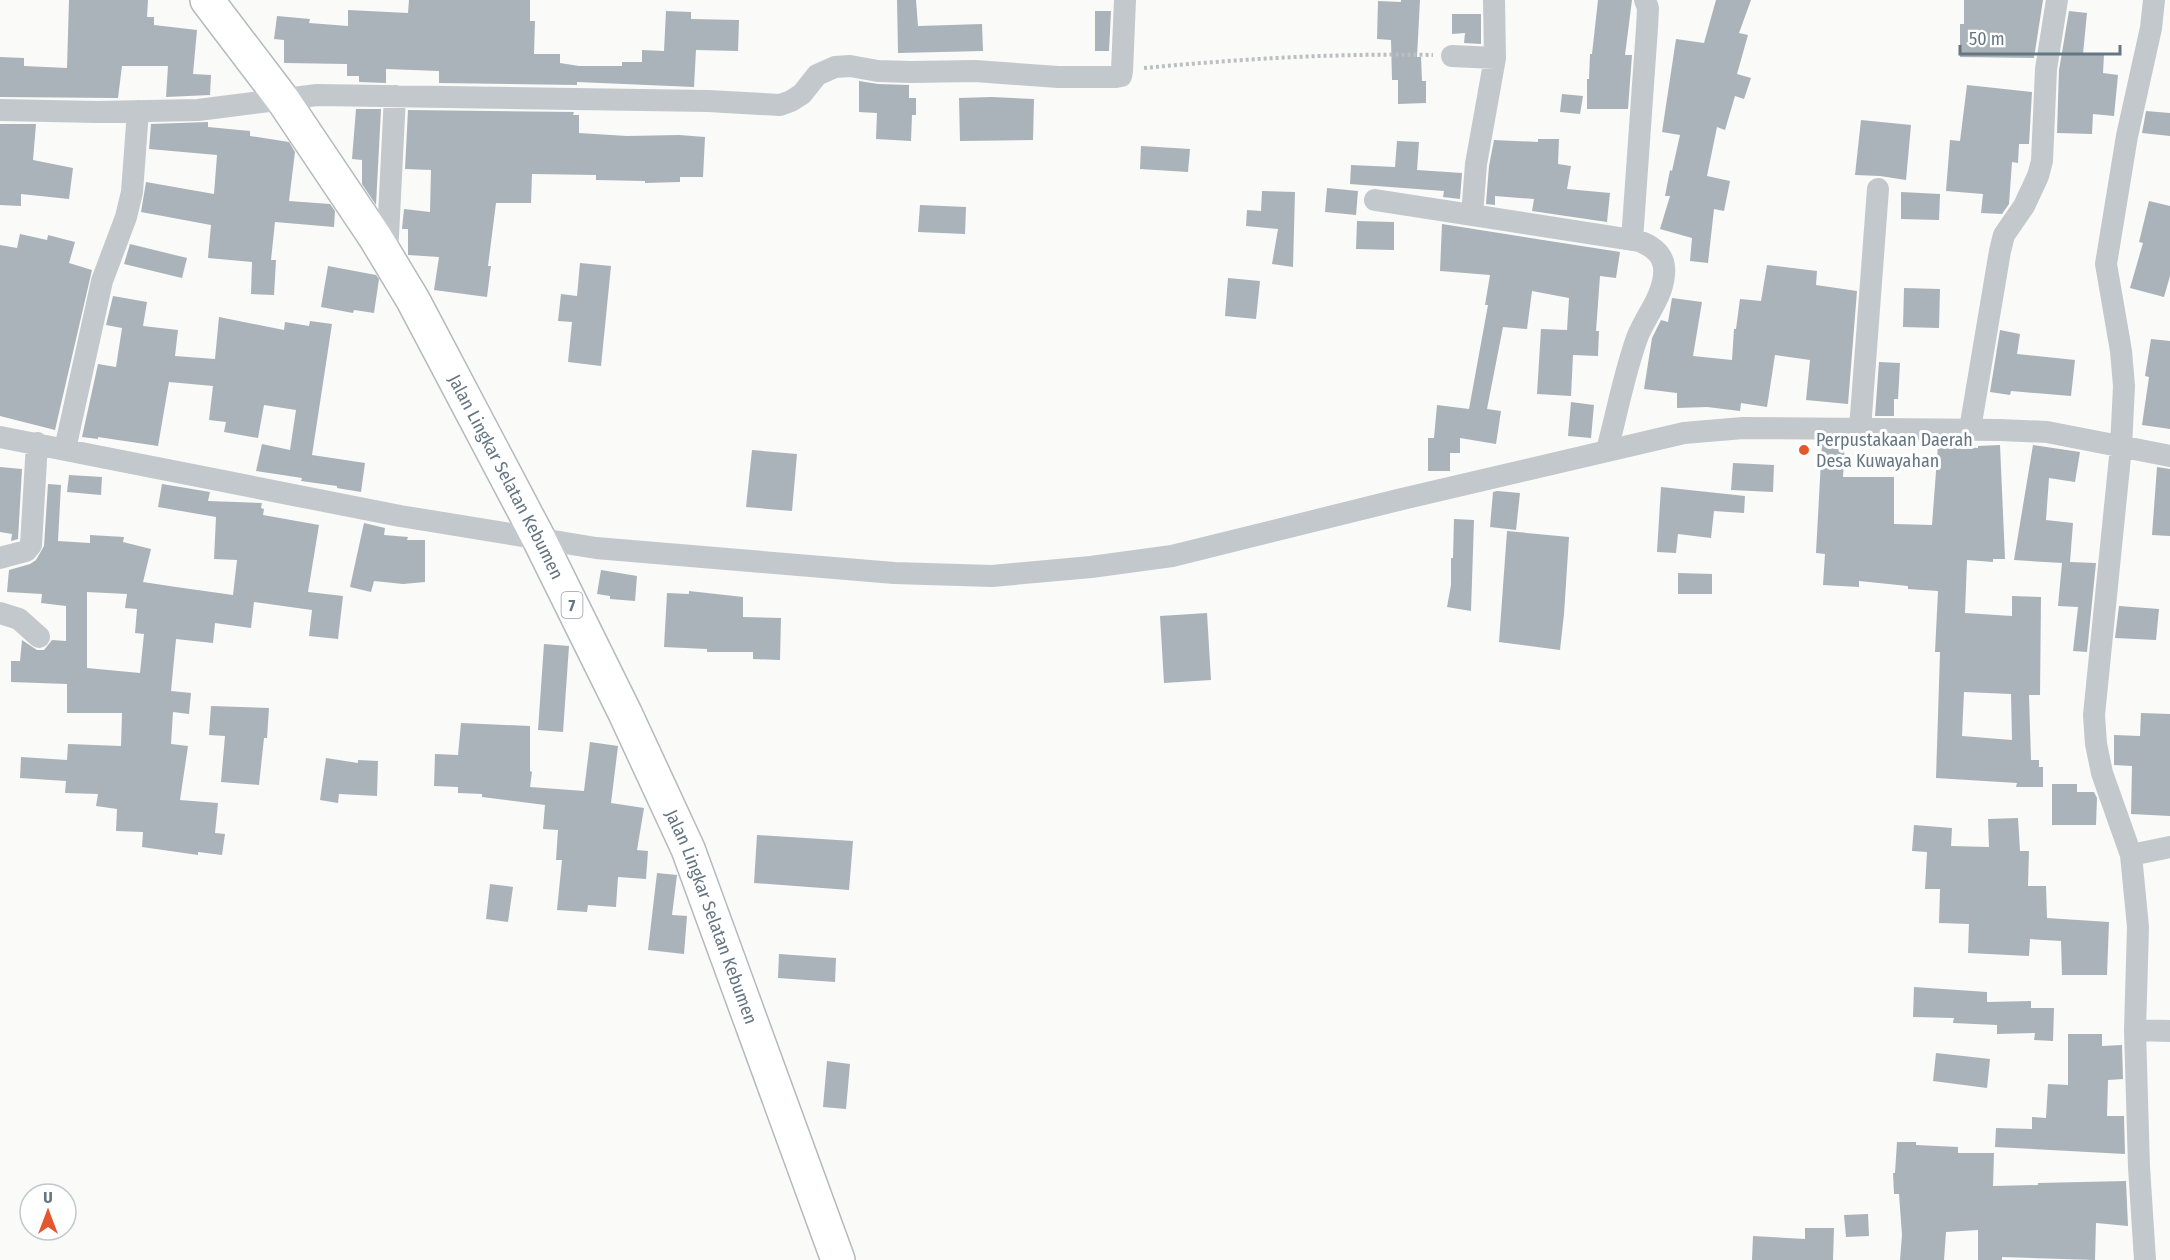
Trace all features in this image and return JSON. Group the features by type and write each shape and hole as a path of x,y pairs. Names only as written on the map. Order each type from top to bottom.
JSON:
{"highway":[{"name":"Jalan Lingkar Selatan Kebumen","path":"207,0 283,100 375,237 413,300 539,539 620,703 688,849 838,1260"}],"street":[{"path":"0,110 67,112 198,110 317,95 708,101 780,105 802,94 817,75 835,68 850,66 878,71 975,71 1058,77 1116,77 1121,76 1122,71 1125,0"},
{"path":"1472,215 1476,164 1495,58 1494,0"},
{"path":"1632,240 1647,28 1648,8 1645,0"},
{"path":"1970,429 2004,235 2033,188 2042,161 2046,69 2057,0"},
{"path":"2145,1260 2134,1030 2138,927 2131,855 2103,773 2096,744 2094,715 2121,447 2124,386 2121,351 2106,264 2127,136 2160,29 2154,0"},
{"path":"1452,56 1495,58"},
{"path":"387,258 395,96"},
{"path":"65,449 102,281 126,217 132,192 138,111"},
{"path":"1860,429 1878,189"},
{"path":"1375,200 1632,240 1648,244 1657,251 1663,262 1664,274 1660,294 1631,356 1607,450"},
{"path":"0,437 400,516 539,539 618,550 894,573 992,576 1091,567 1172,556 1607,450 1695,432 1743,428 1970,429 2047,432 2170,456"},
{"path":"0,558 26,551 31,545 37,443"},
{"path":"0,613 19,619 39,638"},
{"path":"2131,855 2170,847"},
{"path":"2134,1030 2170,1031"}],"path":[{"path":"1122,71 1187,64 1339,55 1452,56"}],"building":[{"path":"69,0 148,0 147,17 154,17 154,25 197,30 193,74 211,75 210,95 166,97 168,66 122,66 118,98 0,97 0,57 24,58 24,66 67,68"},
{"path":"409,0 530,0 530,21 535,21 534,54 560,54 560,63 579,66 622,66 622,62 642,62 642,50 664,51 666,11 691,12 691,19 739,20 738,51 696,50 694,87 577,82 577,85 439,83 439,71 386,69 386,83 359,82 359,76 347,76 347,64 284,63 284,40 274,39 277,16 310,19 309,23 348,26 348,10 408,13"},
{"path":"897,0 916,0 918,26 982,24 983,51 898,53"},
{"path":"1401,0 1420,0 1417,57 1421,57 1422,81 1426,81 1426,103 1398,104 1398,80 1392,80 1391,40 1377,39 1378,1 1401,2"},
{"path":"1598,0 1632,0 1625,55 1632,55 1628,109 1587,109 1587,79 1589,79 1590,54 1592,54"},
{"path":"1716,0 1751,0 1739,33 1748,35 1737,74 1751,78 1744,99 1735,96 1725,130 1717,127 1707,176 1730,181 1724,211 1714,209 1708,263 1690,261 1692,238 1660,229 1670,196 1665,196 1680,135 1662,132 1676,39 1704,43"},
{"path":"1964,0 2043,0 2034,58 1960,57 1960,24 1964,24"},
{"path":"1095,11 1111,11 1109,51 1095,51"},
{"path":"2069,11 2087,13 2083,54 2104,54 2103,73 2118,75 2114,116 2093,114 2092,134 2057,133 2059,70"},
{"path":"1452,14 1481,14 1481,44 1464,43 1465,33 1452,34"},
{"path":"859,81 909,85 909,98 916,98 916,115 912,115 911,141 876,139 877,113 859,112"},
{"path":"1967,85 2032,92 2029,144 2019,144 2018,163 2012,162 2009,204 2002,214 1981,213 1983,194 1946,191 1950,140 1960,141"},
{"path":"1562,94 1583,96 1580,114 1560,112"},
{"path":"959,98 1034,99 1033,140 960,141"},
{"path":"356,109 381,109 376,205 362,184 362,160 352,159"},
{"path":"408,110 574,112 573,115 579,115 579,133 705,137 703,177 680,177 680,182 645,183 645,181 596,180 596,175 532,174 531,203 496,203 488,266 491,266 487,297 434,290 439,257 408,255 408,229 402,229 404,209 430,212 431,170 405,169"},
{"path":"2146,111 2170,113 2170,136 2142,133"},
{"path":"1861,120 1911,125 1906,180 1855,175"},
{"path":"208,122 208,127 250,131 250,136 289,142 295,152 289,201 330,204 335,211 334,227 275,222 271,260 276,260 274,295 251,294 252,262 208,258 211,225 141,212 146,182 214,194 217,155 149,149 151,124"},
{"path":"0,124 36,124 33,160 73,168 69,199 21,194 21,206 0,205"},
{"path":"1538,139 1559,139 1558,164 1571,166 1567,189 1610,193 1607,222 1532,211 1534,199 1495,196 1495,205 1486,204 1494,140 1538,142"},
{"path":"1397,141 1419,142 1417,170 1462,173 1460,199 1443,197 1444,191 1350,184 1351,165 1395,167"},
{"path":"1141,146 1190,149 1188,172 1140,169"},
{"path":"1327,188 1358,191 1356,215 1325,212"},
{"path":"1262,191 1295,192 1293,267 1272,264 1278,229 1246,226 1247,210 1261,211"},
{"path":"1901,192 1940,194 1939,220 1901,219"},
{"path":"2149,201 2170,206 2170,276 2164,297 2130,288 2143,243 2139,242"},
{"path":"920,205 966,207 965,234 918,232"},
{"path":"1357,221 1394,222 1394,250 1356,249"},
{"path":"1442,224 1620,252 1616,278 1600,276 1596,331 1599,331 1598,356 1573,355 1571,396 1537,394 1541,329 1567,330 1569,298 1532,291 1527,329 1503,327 1487,409 1501,411 1496,444 1460,438 1460,453 1450,453 1450,471 1428,471 1428,438 1434,438 1437,405 1469,409 1488,305 1485,305 1490,275 1440,271"},
{"path":"20,234 47,240 48,235 75,242 69,263 92,270 55,430 0,416 0,245 17,248"},
{"path":"130,244 187,258 182,278 124,264"},
{"path":"580,263 611,266 601,366 568,362 572,322 558,321 561,294 577,296"},
{"path":"1767,265 1817,271 1816,285 1857,291 1848,404 1806,400 1810,360 1775,355 1767,407 1741,403 1740,411 1707,407 1677,408 1677,393 1644,389 1652,338 1661,320 1668,322 1672,298 1702,302 1693,356 1732,360 1734,329 1736,329 1740,299 1761,301"},
{"path":"328,266 376,275 379,279 374,313 354,310 353,313 321,307"},
{"path":"1228,278 1260,281 1256,319 1225,316"},
{"path":"1904,288 1940,289 1939,328 1903,327"},
{"path":"113,296 147,302 143,326 178,330 175,356 215,359 219,317 284,330 285,322 309,326 310,321 332,324 312,455 365,463 361,492 301,481 302,478 256,471 262,444 290,450 296,410 264,405 258,438 224,432 226,422 209,420 213,386 169,382 158,446 98,437 98,439 82,437 98,364 116,367 122,328 106,325"},
{"path":"2000,330 2020,334 2017,354 2075,360 2071,396 2011,391 2010,395 1990,392"},
{"path":"2151,339 2170,341 2170,429 2142,425 2149,377 2145,376"},
{"path":"1879,362 1900,363 1898,399 1894,399 1894,416 1875,416"},
{"path":"1571,402 1594,405 1591,438 1568,436"},
{"path":"1822,442 1845,442 1843,477 1894,477 1894,524 1932,525 1938,445 1978,448 1978,446 2000,445 2005,559 1993,559 1993,562 1967,560 1965,613 2012,616 2012,596 2041,597 2040,695 2029,695 2031,760 2039,760 2039,767 2043,767 2043,787 2016,787 2017,783 1936,778 1940,652 1935,652 1938,591 1859,581 1859,587 1823,585 1825,554 1816,553","holes":["1964,692 2011,694 2012,740 1962,736"]},
{"path":"2033,445 2080,452 2075,482 2049,478 2046,520 2073,523 2070,562 2096,563 2087,652 2073,651 2078,607 2058,606 2062,563 2014,560"},
{"path":"752,450 797,454 792,511 746,507"},
{"path":"1733,463 1774,465 1773,492 1731,490"},
{"path":"0,467 22,469 18,539 11,541 12,534 0,532"},
{"path":"2157,467 2170,469 2170,536 2152,535"},
{"path":"69,475 102,477 101,495 67,492"},
{"path":"48,484 61,485 58,541 90,543 90,535 124,537 123,542 151,549 143,582 233,595 237,560 214,559 216,517 158,507 162,484 210,492 208,501 262,503 263,515 319,525 308,592 343,596 338,639 309,636 312,610 254,602 251,628 215,623 213,643 176,639 171,691 191,693 189,714 173,712 171,744 188,746 180,800 218,803 215,833 225,834 222,855 198,852 198,855 142,847 143,832 116,831 117,809 96,806 98,794 65,793 66,781 20,778 21,757 67,760 68,744 121,746 122,713 67,713 67,684 11,682 11,661 20,661 22,640 37,650 44,650 52,640 66,641 66,606 41,603 42,594 7,592 9,570 36,560 44,546","holes":["87,592 127,594 125,608 137,609 135,633 144,634 140,673 87,668"]},
{"path":"1661,487 1745,496 1744,513 1714,511 1711,538 1678,534 1676,553 1657,552"},
{"path":"1493,492 1520,493 1516,530 1490,527"},
{"path":"1454,519 1474,520 1471,611 1447,607 1451,585"},
{"path":"364,523 385,528 384,535 408,537 407,540 425,540 425,582 403,584 374,581 371,592 350,587"},
{"path":"1507,531 1569,537 1560,650 1499,642"},
{"path":"601,570 637,576 635,601 610,599 610,596 597,594"},
{"path":"1678,573 1712,574 1712,594 1678,594"},
{"path":"689,591 743,597 743,617 781,618 780,660 753,659 753,652 707,652 707,649 664,647 667,593 689,594"},
{"path":"2119,606 2159,609 2156,640 2115,638"},
{"path":"1207,613 1211,680 1164,683 1160,616"},
{"path":"544,644 569,646 563,732 538,730"},
{"path":"211,706 269,708 267,738 264,738 259,785 221,782 225,736 209,735"},
{"path":"2141,713 2170,714 2170,816 2131,814 2132,766 2114,765 2114,735 2140,736"},
{"path":"461,723 530,726 530,771 532,772 530,787 584,791 590,742 618,746 611,803 644,808 637,850 648,851 646,879 618,877 616,907 588,905 587,912 557,910 562,860 556,860 558,830 543,829 545,805 482,797 482,794 458,793 458,787 434,786 435,754 458,755"},
{"path":"326,758 358,763 358,760 378,761 377,796 339,794 338,803 320,800"},
{"path":"2052,784 2077,784 2077,792 2094,792 2097,798 2096,825 2052,825"},
{"path":"2018,818 2020,851 2029,851 2028,886 2046,886 2047,918 2109,922 2107,975 2062,975 2061,941 2030,939 2029,956 1968,953 1969,924 1939,923 1940,889 1925,889 1927,852 1912,851 1914,825 1952,828 1951,846 1989,847 1988,819"},
{"path":"757,835 853,841 849,890 754,883"},
{"path":"657,873 677,875 672,915 687,916 684,954 648,950"},
{"path":"490,884 513,887 508,922 486,919"},
{"path":"779,954 836,958 835,982 778,978"},
{"path":"1914,987 1987,992 1987,1002 2031,1001 2031,1008 2054,1008 2053,1041 2034,1040 2035,1033 1997,1034 1997,1025 1953,1023 1954,1018 1913,1017"},
{"path":"2068,1034 2102,1034 2102,1046 2122,1045 2123,1079 2108,1080 2107,1116 2124,1116 2125,1154 1995,1147 1996,1128 2032,1129 2032,1117 2046,1118 2048,1084 2068,1085"},
{"path":"1936,1053 1990,1059 1987,1088 1933,1081"},
{"path":"827,1061 850,1064 846,1109 823,1107"},
{"path":"1897,1142 1958,1147 1958,1153 1994,1153 1993,1186 2126,1181 2128,1226 2096,1223 2095,1260 2002,1257 2002,1260 1978,1260 1978,1230 1946,1232 1944,1260 1900,1260 1902,1235 1899,1194 1894,1194 1893,1173 1895,1173"},
{"path":"1868,1214 1869,1236 1846,1237 1844,1215"},
{"path":"1805,1228 1834,1228 1833,1260 1752,1260 1753,1236 1805,1239"}],"place":[{"name":"Perpustakaan Daerah Desa Kuwayahan","path":"1804,450"}]}
